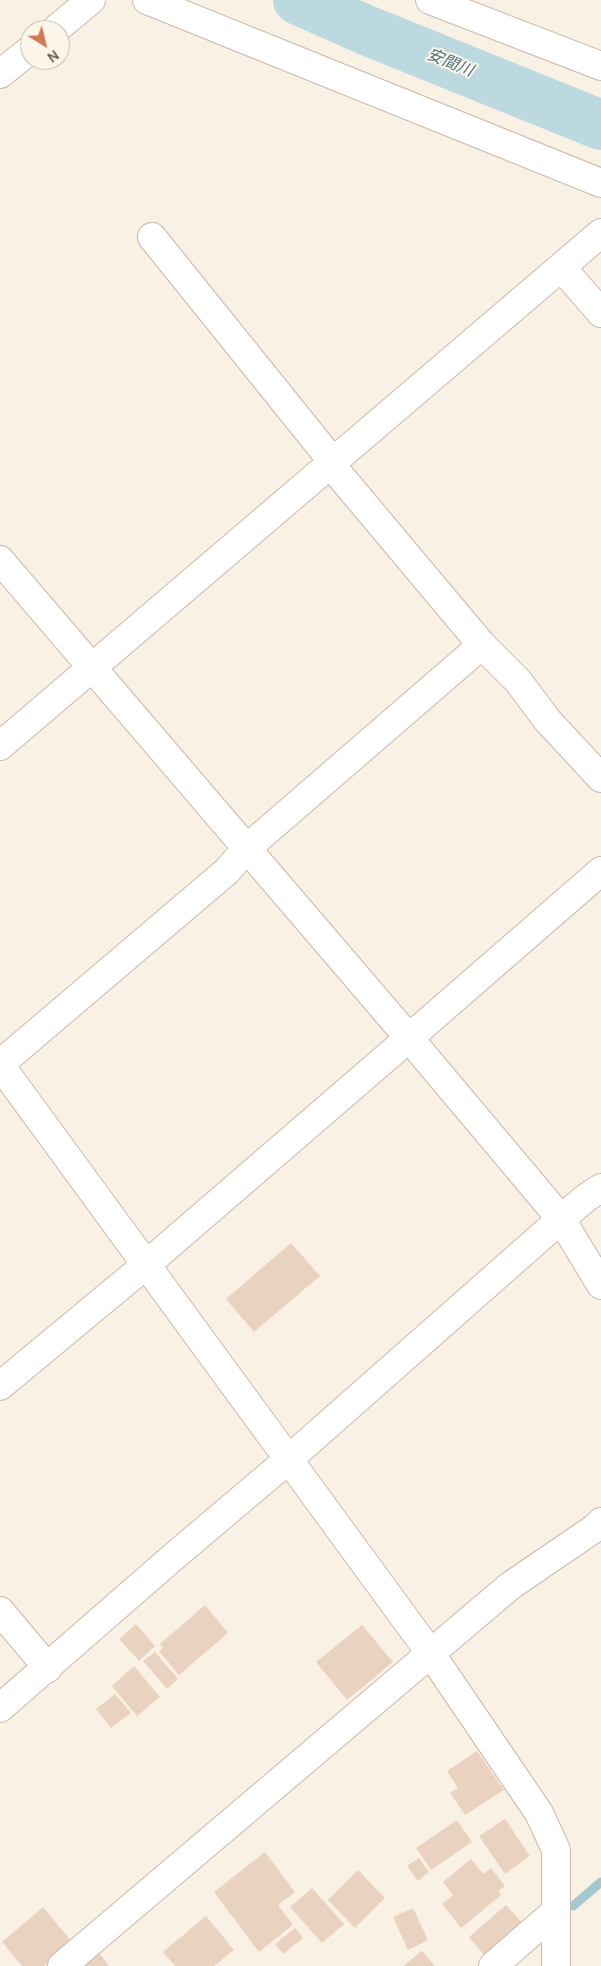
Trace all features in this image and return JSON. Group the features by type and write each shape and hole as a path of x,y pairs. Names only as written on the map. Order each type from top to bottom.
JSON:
{"street":[{"path":"67,20 92,0"},
{"path":"147,0 601,182"},
{"path":"430,0 601,66"},
{"path":"0,74 20,58"},
{"path":"0,746 92,666 331,466 601,233"},
{"path":"152,237 325,452 331,466 482,645 518,682 548,721 601,778"},
{"path":"562,268 601,313"},
{"path":"0,560 92,666 246,850 409,1038 560,1219 601,1285"},
{"path":"482,645 246,850 227,871 0,1064 432,1654 539,1813 556,1850 556,1966"},
{"path":"0,1386 147,1264 601,871"},
{"path":"0,1708 172,1558 290,1459 560,1219 601,1188"},
{"path":"62,1966 510,1586 601,1522"},
{"path":"0,1611 48,1668"},
{"path":"493,1966 556,1911"}],"building":[{"path":"291,1243 320,1276 254,1332 226,1299"},
{"path":"205,1605 228,1633 179,1675 159,1651 163,1648 160,1644"},
{"path":"136,1624 155,1646 139,1661 119,1639"},
{"path":"362,1625 393,1662 347,1700 316,1662"},
{"path":"155,1652 178,1679 167,1689 143,1661"},
{"path":"134,1666 160,1697 137,1716 112,1686"},
{"path":"115,1694 131,1713 111,1728 96,1709"},
{"path":"477,1751 504,1790 465,1815 450,1793 458,1788 447,1771"},
{"path":"505,1819 530,1856 505,1874 479,1836"},
{"path":"457,1820 472,1842 431,1870 416,1848"},
{"path":"265,1852 295,1892 278,1905 293,1925 259,1952 214,1892"},
{"path":"419,1858 429,1872 418,1881 407,1866"},
{"path":"471,1859 483,1874 491,1868 505,1886 498,1891 501,1895 461,1928 442,1904 453,1895 443,1882"},
{"path":"358,1870 385,1898 355,1928 328,1900"},
{"path":"312,1888 344,1924 322,1943 290,1907"},
{"path":"506,1905 527,1928 489,1961 469,1937"},
{"path":"43,1907 72,1942 44,1966 22,1966 2,1942"},
{"path":"413,1908 428,1940 408,1950 393,1917"},
{"path":"206,1916 234,1950 214,1966 175,1966 163,1952"},
{"path":"295,1928 303,1938 283,1954 275,1944"},
{"path":"422,1951 435,1966 403,1966"},
{"path":"99,1953 109,1966 82,1966"}],"waterway":[{"name":"安間川","path":"298,0 366,30 601,125"},
{"path":"573,1906 601,1882"}]}
